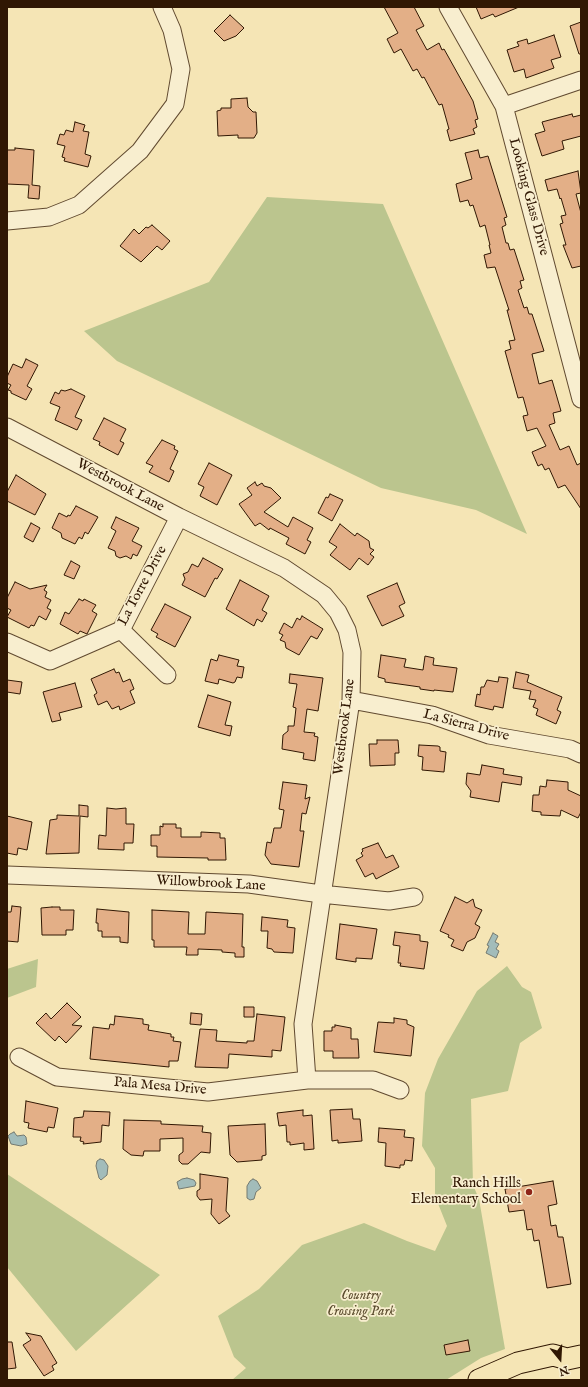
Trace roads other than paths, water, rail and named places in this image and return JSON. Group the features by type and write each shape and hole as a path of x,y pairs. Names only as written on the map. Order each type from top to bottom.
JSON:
{"main road":[{"path":"553,1355 560,1347 581,1342"},
{"path":"479,1380 518,1363 553,1355 567,1359 581,1356"}],"street":[{"path":"7,221 49,217 79,205 140,151 175,104 181,68 172,30 162,7"},
{"name":"Looking Glass Drive","path":"448,7 504,106 581,399"},
{"path":"504,106 581,80"},
{"name":"Westbrook Lane","path":"7,427 178,517 284,568 324,595 338,612 347,630 352,652 351,700 321,894 303,1024 307,1080"},
{"name":"La Torre Drive","path":"7,642 50,661 121,630 178,517"},
{"path":"121,630 167,675"},
{"name":"La Sierra Drive","path":"351,700 432,715 489,735 570,749 581,754"},
{"name":"Willowbrook Lane","path":"7,875 249,884 321,894 389,901 414,897"},
{"name":"Pala Mesa Drive","path":"19,1057 57,1077 208,1092 307,1080 372,1080 400,1090"}],"water":[{"path":"493,933 498,936 495,942 499,944 496,949 499,951 496,958 486,953 489,946 487,945"},
{"path":"14,1132 17,1136 24,1135 26,1137 27,1144 21,1146 11,1144 8,1136"},
{"path":"100,1159 104,1160 108,1166 107,1175 101,1180 99,1178 96,1166 97,1161"},
{"path":"187,1178 194,1180 196,1183 195,1186 179,1189 177,1182"},
{"path":"253,1179 257,1181 261,1188 256,1192 254,1199 250,1200 247,1198 247,1186"}],"place":[{"name":"Ranch Hills Elementary School","path":"529,1192"}],"park label":[{"name":"Country Crossing Park","path":"361,1304"}]}
